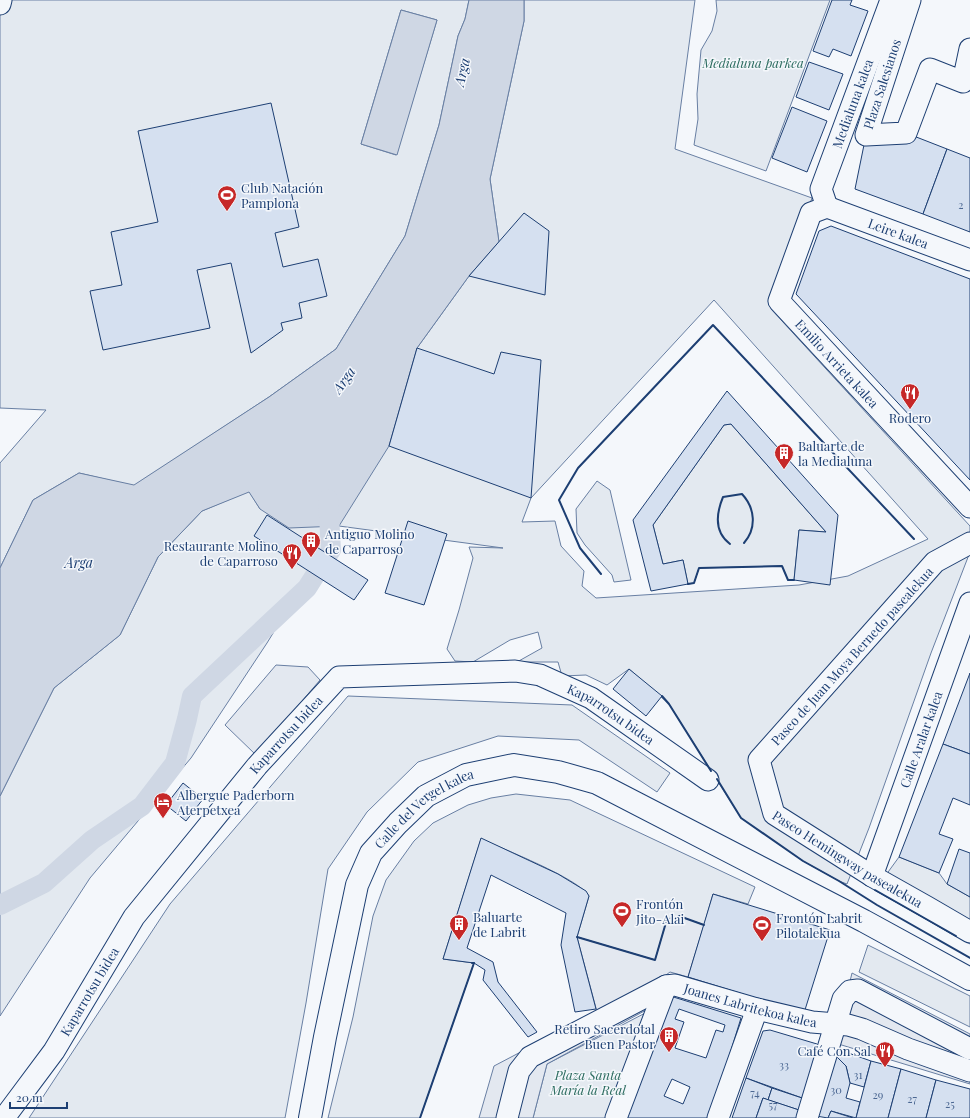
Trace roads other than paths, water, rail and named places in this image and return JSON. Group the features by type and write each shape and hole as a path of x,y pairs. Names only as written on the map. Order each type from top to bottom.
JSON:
{"main road":[{"name":"Calle del Vergel kalea","path":"310,1118 325,1037 357,885 371,853 398,823 426,796 466,775 514,765 558,772 597,784 864,922 970,979"}],"street":[{"name":"Medialuna kalea","path":"827,207 821,189 891,0"},
{"name":"Plaza Salesianos","path":"910,0 866,136 906,133 930,69 963,82 970,49"},
{"name":"Leire kalea","path":"827,207 970,260"},
{"name":"Emilio Arrieta kalea","path":"827,207 812,213 779,301 970,507"},
{"name":"Paseo de Juan Moya Bernedo pasealekua","path":"758,760 935,562 970,544"},
{"name":"Calle Aralar kalea","path":"872,876 970,603"},
{"name":"Kaparrotsu bidea","path":"4,1118 54,1051 134,917 257,766 339,677 515,671 540,675 591,698 708,780"},
{"name":"Paseo Hemingway pasealekua","path":"758,760 774,814 872,876 970,932"},
{"name":"Joanes Labritekoa kalea","path":"666,986 675,985 758,1009 812,1022 848,1025 862,1029 908,1049 970,1071"},
{"path":"507,1118 519,1071 530,1057 666,986"},
{"path":"616,1118 666,986"},
{"name":"Joanes Labritekoa kalea","path":"836,1023 843,998 850,991 858,990 970,1049"},
{"path":"718,1118 758,1009"},
{"path":"806,1118 836,1023"}],"water":[{"name":"Arga","path":"469,0 524,0 524,21 490,179 499,242 469,276 417,348 389,446 339,526 289,528 260,509 249,492 202,511 158,557 120,635 54,688 0,796 0,568 33,500 79,473 134,485 269,397 336,349 405,236 439,125 458,36 465,19"},
{"path":"401,10 437,20 397,155 361,144"}],"waterway":[{"path":"0,905 44,883 92,840 142,806 175,763 192,696 307,588 331,550 328,499"}],"place":[{"name":"Club Natación Pamplona","path":"227,212"},
{"name":"Rodero","path":"910,410"},
{"name":"Baluarte de la Medialuna","path":"784,470"},
{"name":"Antiguo Molino de Caparroso","path":"311,558"},
{"name":"Restaurante Molino de Caparroso","path":"292,570"},
{"name":"Albergue Paderborn Aterpetxea","path":"163,819"},
{"name":"Frontón Jito-Alai","path":"622,928"},
{"name":"Baluarte de Labrit","path":"459,941"},
{"name":"Frontón Labrit Pilotalekua","path":"762,942"},
{"name":"Retiro Sacerdotal Buen Pastor","path":"669,1053"},
{"name":"Café Con Sal","path":"885,1068"}],"park label":[{"name":"Medialuna parkea","path":"753,63"},
{"name":"Plaza Santa María la Real","path":"588,1082"}]}
